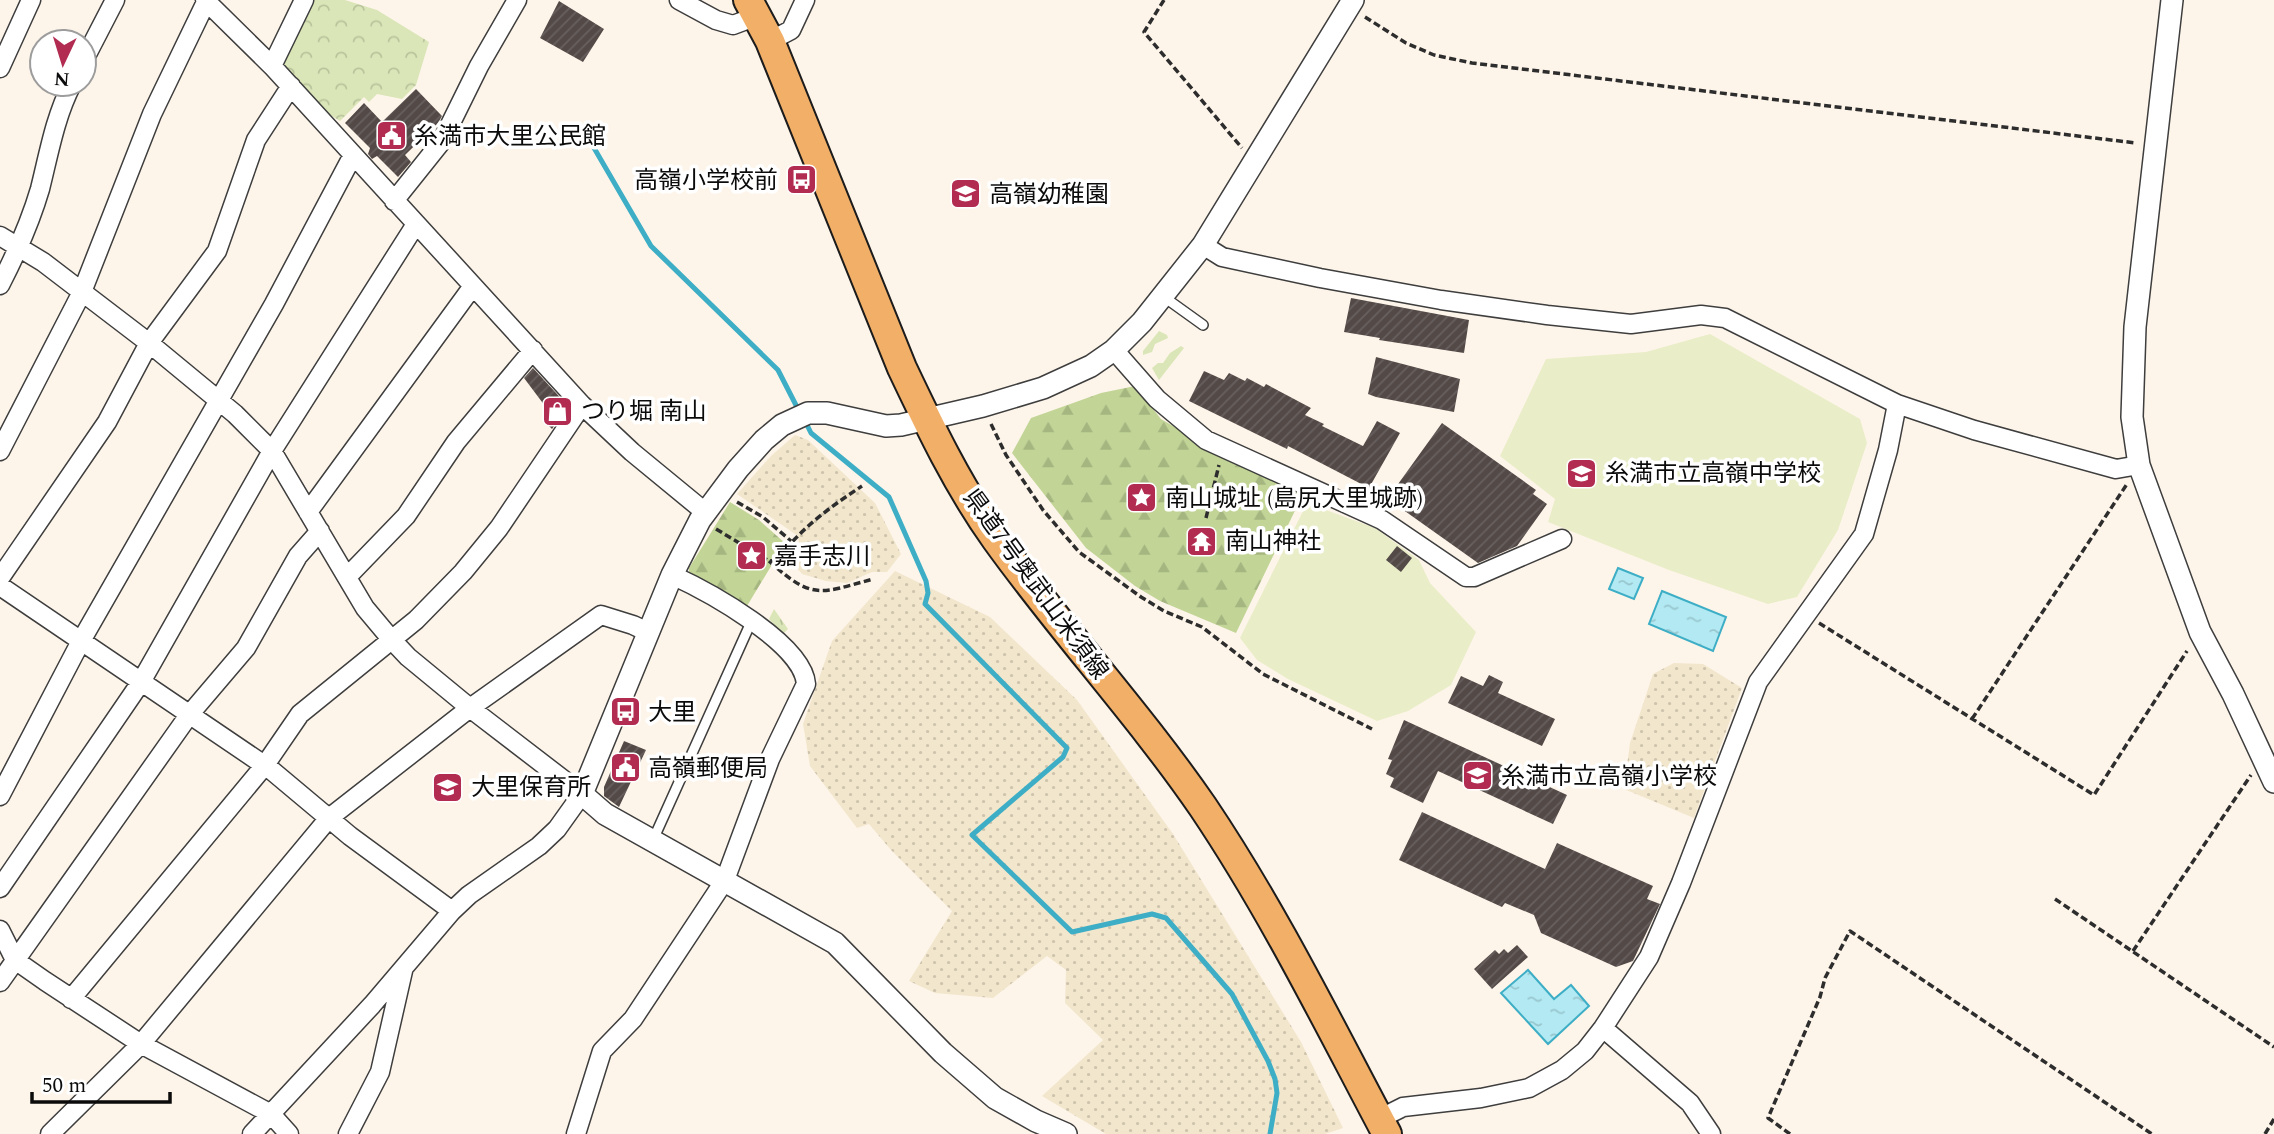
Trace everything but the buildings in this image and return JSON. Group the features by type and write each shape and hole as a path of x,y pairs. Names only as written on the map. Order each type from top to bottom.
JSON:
{"main road":[{"name":"県道7号奥武山米須線","path":"753,8 770,41 902,368 955,473 995,538 1171,763 1246,873 1383,1126"}],"street":[{"path":"0,68 31,0"},
{"path":"98,33 115,0"},
{"path":"272,66 304,0"},
{"path":"394,201 442,141 479,66 517,0"},
{"path":"679,0 716,20 733,25 753,8"},
{"path":"770,41 790,30 805,0"},
{"path":"2172,0 2135,327 2132,417 2139,465 2200,632 2268,755 2274,782"},
{"path":"0,451 82,292 152,114 205,1 291,86 582,405 703,516"},
{"path":"252,1134 372,1005 404,964 452,911 469,895 539,846 557,829 582,794 672,575 703,516 738,469 764,440 782,425 808,413 827,413 886,426 983,407 1043,388 1091,366 1114,350 1142,322 1203,245 1351,3"},
{"path":"291,86 256,140 217,251 149,343 107,422 0,586 265,765 329,818 452,911"},
{"path":"0,285 20,248 39,192 65,98"},
{"path":"0,796 81,641 274,304 353,155"},
{"path":"0,888 141,682 271,451 416,224"},
{"path":"0,236 43,262 149,343 219,400 271,451 365,608 408,657 605,814 835,943 943,1053 995,1098 1066,1134"},
{"path":"1203,245 1222,257 1320,278 1507,309 1631,324 1701,315 1725,318 1898,404 1974,430 2116,469 2139,465"},
{"path":"308,512 473,286"},
{"path":"1114,350 1157,399 1206,440 1382,520 1466,577 1474,577 1562,538"},
{"path":"348,576 406,516 456,442 533,351"},
{"path":"1383,1126 1403,1107 1481,1098 1529,1088 1562,1070 1585,1051 1603,1028 1649,957 1681,883 1758,681 1864,534 1898,404"},
{"path":"71,999 265,765 300,714 425,611 463,572 492,537 582,405"},
{"path":"0,982 190,715 246,648 298,556 320,531"},
{"path":"576,1134 602,1051 633,1019 725,880 770,759 806,684 793,659 752,620 672,575"},
{"path":"50,1134 141,1044 329,818 470,708 601,615 648,632"},
{"path":"0,930 15,960 141,1044 271,1114 289,1134"},
{"path":"348,1134 380,1072 404,964"},
{"path":"1603,1028 1690,1103 1711,1134"}],"lane":[{"path":"1162,296 1203,325"},
{"path":"653,840 752,620"}],"path":[{"path":"1164,0 1143,32 1253,161"},
{"path":"1351,3 1406,43 1434,55 1472,63 2155,146"},
{"path":"988,419 1006,455 1043,510 1079,552 1141,597 1164,611 1202,627 1263,674 1372,729"},
{"path":"1972,719 2139,465"},
{"path":"1206,518 1218,469"},
{"path":"769,561 777,560 791,541 826,511 862,486"},
{"path":"720,493 763,517 791,541"},
{"path":"703,516 769,561 798,586 817,591 837,590 873,579"},
{"path":"1807,615 2094,795 2200,632"},
{"path":"2133,951 2268,755"},
{"path":"2055,899 2274,1047"},
{"path":"1790,1134 1768,1118 1820,997 1825,978 1850,931 2152,1134"},
{"path":"2264,1134 2274,1119"}],"shaded area":[{"path":"795,435 808,440 875,503 901,554 887,572 872,572 847,583 826,581 802,574 796,567 801,558 798,536 737,494 771,456"},
{"path":"895,571 990,617 1077,700 1173,834 1301,1042 1343,1128 1325,1134 1106,1134 1042,1096 1103,1040 1065,1003 1066,970 1047,956 993,998 935,993 909,981 952,911 869,824 857,828 810,766 803,724 832,641"},
{"path":"1674,663 1703,664 1742,688 1694,818 1624,789 1630,743 1653,674"}],"green space":[{"path":"313,0 345,0 377,10 429,42 416,85 402,99 377,94 369,102 364,97 340,121 324,111 280,63"},
{"path":"1159,331 1168,338 1155,344 1152,352 1143,355 1143,351"},
{"path":"1710,334 1860,419 1867,443 1838,530 1797,597 1768,604 1669,570 1548,522 1555,499 1500,456 1546,359 1646,352"},
{"path":"1181,346 1184,348 1159,380 1152,368 1163,363 1170,353"},
{"path":"1135,386 1161,419 1226,457 1303,494 1236,633 1160,601 1135,586 1086,548 1012,453 1031,418 1101,393"},
{"path":"730,502 759,520 785,543 747,606 689,572"},
{"path":"1307,503 1375,528 1419,560 1430,583 1476,632 1451,685 1408,711 1377,721 1288,679 1257,660 1240,638"},
{"path":"774,609 788,629 783,634 769,619"}],"water":[{"path":"1618,568 1643,578 1634,599 1609,589"},
{"path":"1662,591 1726,617 1713,651 1649,624"},
{"path":"1528,970 1554,999 1571,985 1589,1006 1548,1044 1501,993"}],"waterway":[{"path":"590,141 651,246 778,370 800,413"},
{"path":"805,421 811,433 889,497 926,581 928,593 925,604 1067,748 1063,757 972,835 1072,932 1152,914 1166,918 1232,994 1268,1061 1277,1093 1270,1134"}],"place":[{"name":"糸満市大里公民館","path":"391,136"},
{"name":"高嶺小学校前","path":"801,180"},
{"name":"高嶺幼稚園","path":"966,194"},
{"name":"つり堀 南山","path":"558,411"},
{"name":"糸満市立高嶺中学校","path":"1582,473"},
{"name":"南山城址 (島尻大里城跡)","path":"1142,498"},
{"name":"南山神社","path":"1202,541"},
{"name":"嘉手志川","path":"751,556"},
{"name":"大里","path":"625,712"},
{"name":"高嶺郵便局","path":"625,768"},
{"name":"糸満市立高嶺小学校","path":"1478,776"},
{"name":"大里保育所","path":"448,787"}]}
